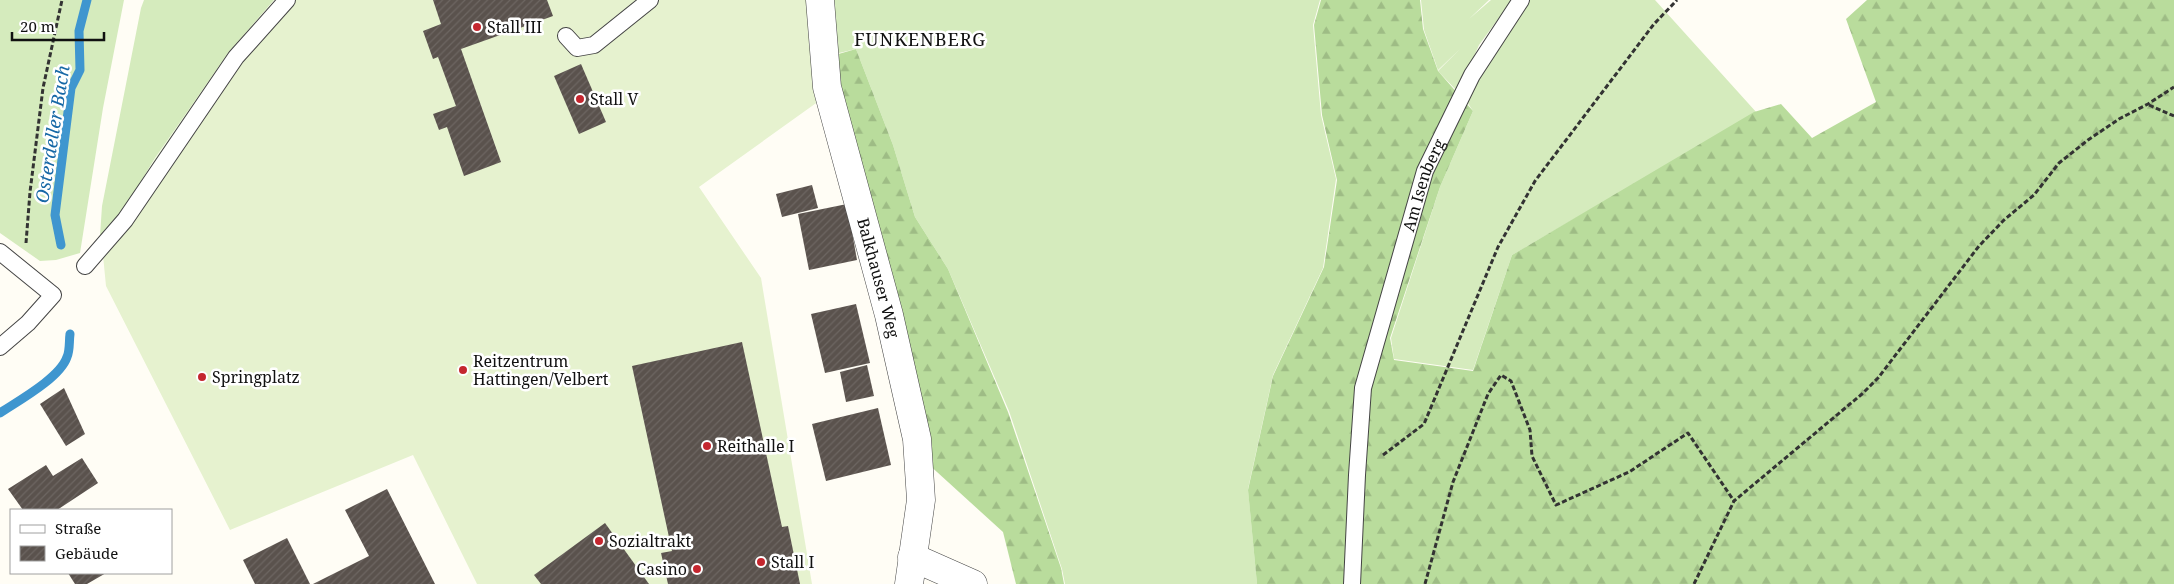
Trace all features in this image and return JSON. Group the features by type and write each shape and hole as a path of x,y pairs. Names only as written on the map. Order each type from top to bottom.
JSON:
{"street":[{"name":"Balkhauser Weg","path":"820,0 827,87 889,315 917,439 921,500 909,584"},
{"path":"912,557 973,584"}],"lane":[{"path":"85,266 125,220 236,58 287,0"},
{"path":"566,36 577,48 594,45 650,0"},
{"name":"Am Isenberg","path":"1352,584 1363,388 1425,171 1472,75 1521,0"},
{"path":"0,252 53,295 28,323 0,347"}],"path":[{"path":"26,273 30,192 42,98 62,0"},
{"path":"1357,475 1424,424 1498,246 1535,181 1654,24 1676,0"},
{"path":"1694,584 1734,501 1862,394 1878,378 1979,246 2004,220 2034,194 2059,164 2096,134 2174,87"},
{"path":"2148,104 2174,116"},
{"path":"1425,584 1453,482 1488,394 1501,375 1511,381 1530,430 1532,456 1556,505 1629,472 1688,433 1734,501"}],"green space":[{"path":"0,0 124,0 103,108 80,253 56,260 40,261 0,233"},
{"path":"144,0 274,0 229,52 155,158 119,218 100,236 102,206"},
{"name":"Reitzentrum Hattingen/Velbert","path":"275,0 807,0 819,101 699,187 761,278 812,584 477,584 413,455 230,530 106,286 101,235 119,219 155,159 229,51"},
{"path":"831,0 1320,0 1313,25 1321,115 1336,179 1323,268 1273,375 1248,489 1257,584 1065,584 1062,569 1009,411 948,269 915,217 893,145 856,49 835,54"},
{"path":"1321,0 1420,0 1423,29 1438,71 1473,111 1440,187 1390,338 1394,360 1473,371 1512,255 1754,112 1781,104 1812,138 1876,102 1846,19 1867,0 2174,0 2174,584 1257,584 1248,490 1273,376 1324,267 1337,180 1322,115 1314,25"},
{"path":"1421,0 1489,0 1469,19 1491,0 1512,0 1479,45 1458,92 1438,71 1460,49 1438,70 1424,30"},
{"path":"1529,0 1655,0 1757,113 1512,255 1473,370 1394,359 1391,338 1440,187 1473,111 1467,102 1480,75"},
{"path":"856,49 893,145 915,217 948,269 1008,412 1061,568 1064,584 1016,584 1003,532 926,462 845,119 835,55"}],"building":[{"path":"433,0 547,0 553,16 461,49 501,162 464,176 447,127 439,130 433,114 456,106 438,57 433,59 423,31 441,24"},
{"name":"Stall V","path":"581,64 606,122 579,134 554,76"},
{"path":"812,185 818,208 782,217 776,194"},
{"path":"847,204 857,260 809,270 798,214"},
{"path":"856,304 870,363 825,373 811,314"},
{"name":"Reithalle I","path":"742,342 782,527 788,526 800,584 668,584 661,553 672,551 632,366"},
{"path":"867,365 874,396 846,402 840,372"},
{"path":"64,388 85,434 66,446 40,404"},
{"path":"878,408 891,465 826,481 812,424"},
{"path":"82,458 98,483 59,509 22,509 8,489 46,465 53,476"},
{"path":"387,489 435,584 313,584 369,556 345,510"},
{"name":"Sozialtrakt","path":"605,523 649,584 541,584 534,575"},
{"path":"287,538 310,584 255,584 243,560"},
{"path":"69,574 104,574 87,584 75,584"}],"waterway":[{"name":"Osterdeller Bach","path":"61,245 55,215 71,88 80,70 79,31 87,0"},
{"name":"Osterdeller Bach","path":"0,413 38,388 56,373 68,355 70,334"}],"place":[{"name":"Stall III","path":"477,27"},
{"name":"Stall V","path":"580,99"},
{"name":"Reitzentrum Hattingen/Velbert","path":"463,370"},
{"name":"Springplatz","path":"202,377"},
{"name":"Reithalle I","path":"707,446"},
{"name":"Sozialtrakt","path":"599,541"},
{"name":"Stall I","path":"761,562"},
{"name":"Casino","path":"697,569"}],"district":[{"name":"FUNKENBERG","path":"920,39"}]}
